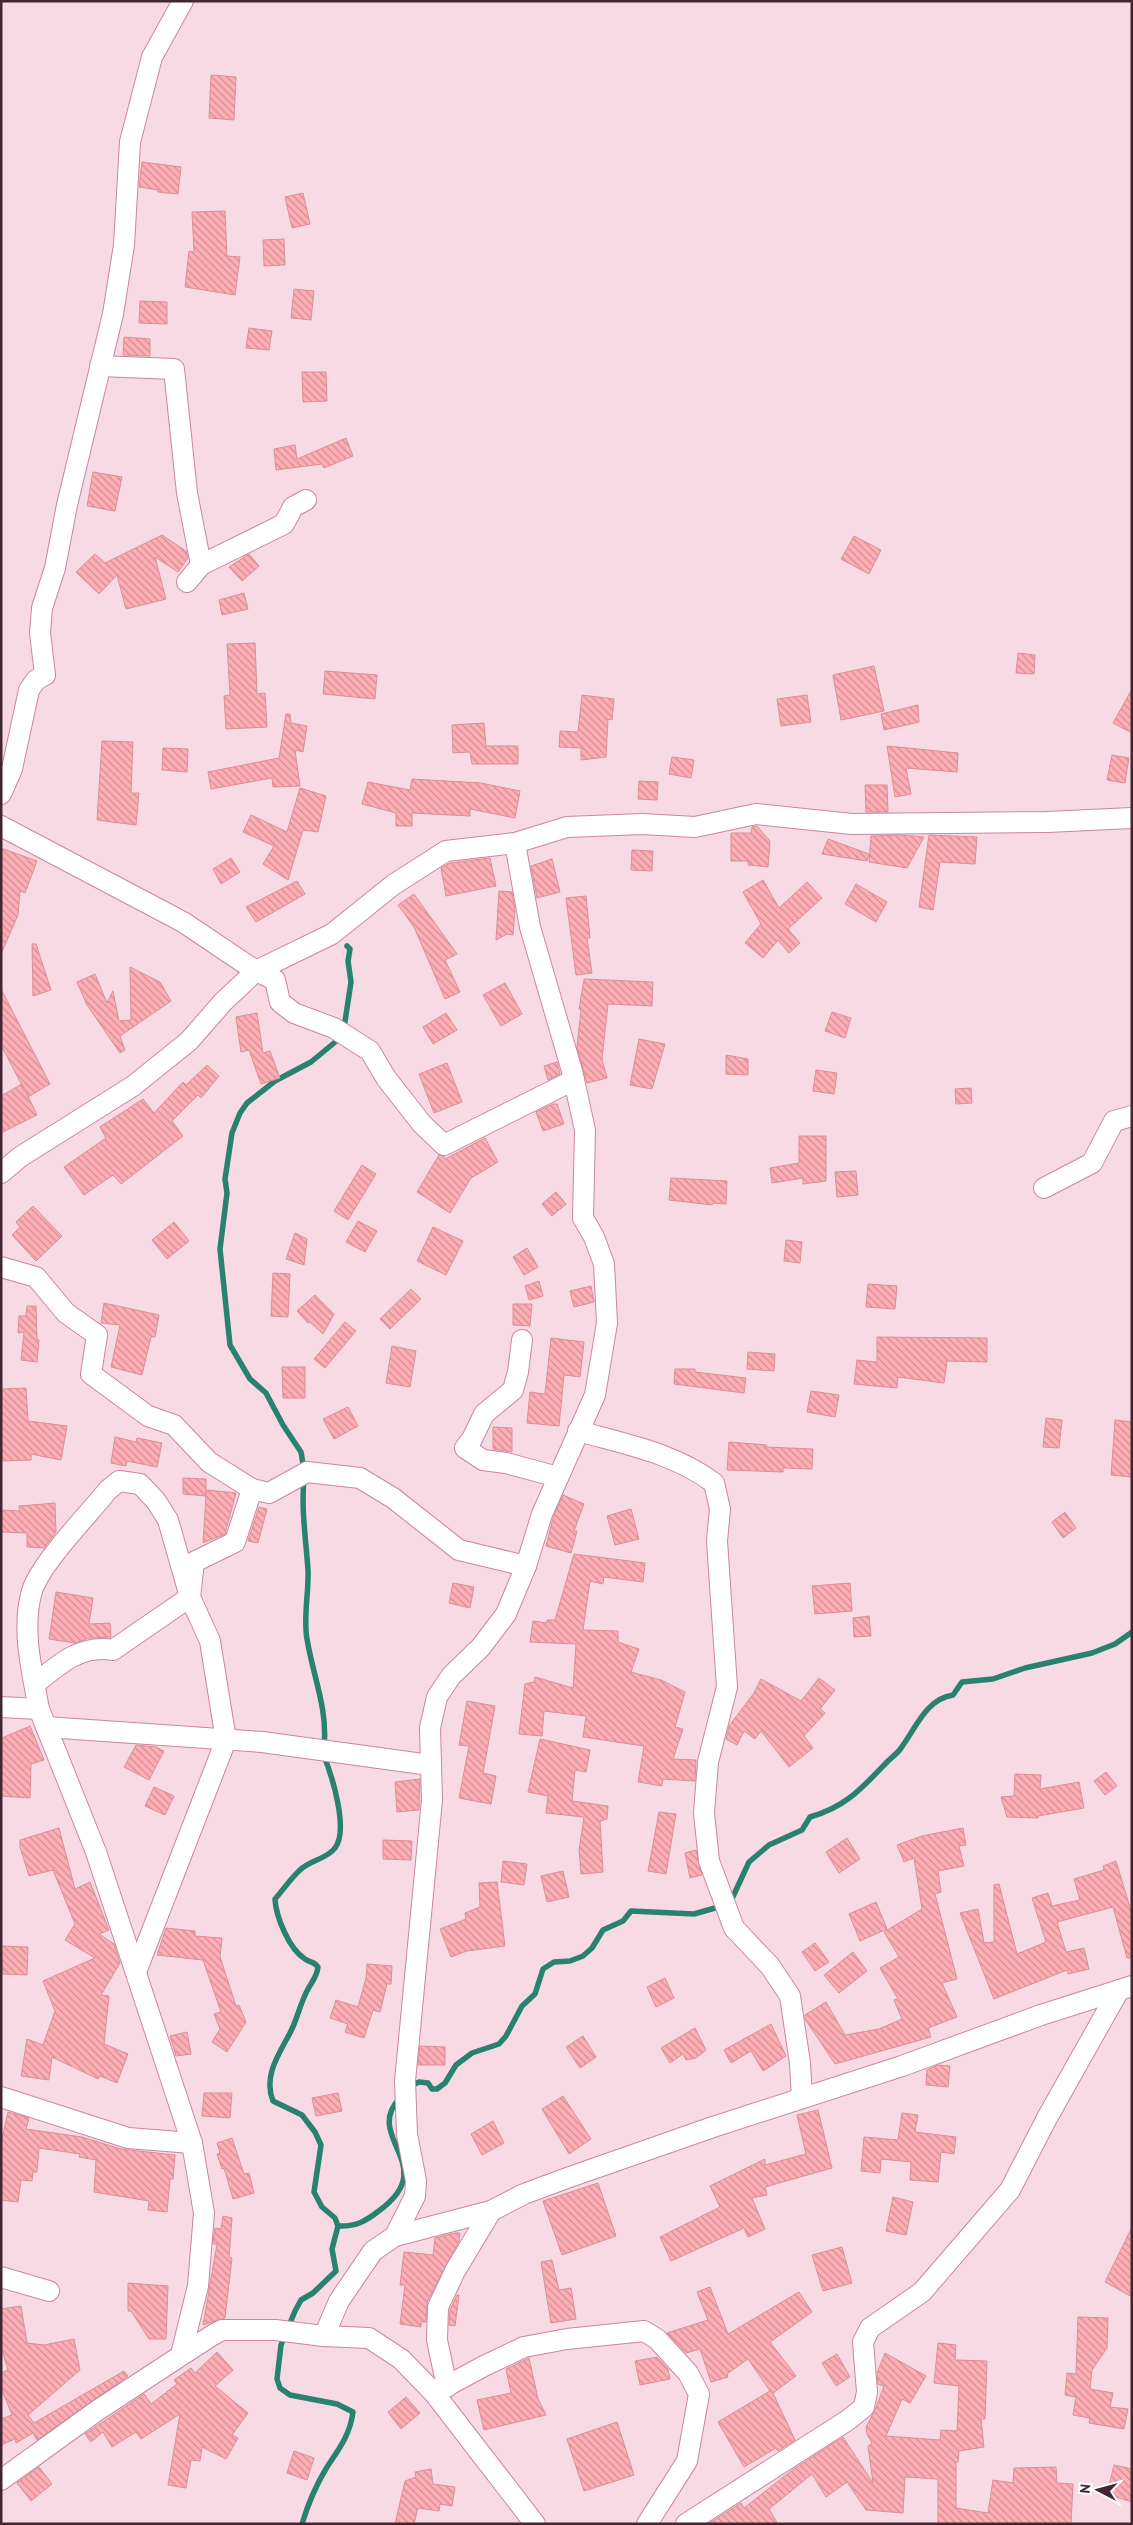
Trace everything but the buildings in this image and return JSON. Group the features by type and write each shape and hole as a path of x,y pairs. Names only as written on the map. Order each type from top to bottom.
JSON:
{"street":[{"path":"1,794 12,769 29,690 36,680 45,674 40,633 42,608 55,568 67,505 113,314 124,245 130,142 152,57 183,1"},
{"path":"100,366 174,369 187,494 201,565"},
{"path":"188,582 201,565 284,524 294,508 306,500"},
{"path":"1,1173 20,1157 147,1075 189,1041 223,1002 256,971 332,934 393,885 446,851 514,843 567,827 642,824 695,827 756,814 852,824 1047,822 1132,818"},
{"path":"1,826 183,922 256,971 275,980 280,1002 294,1013 334,1028 370,1051 386,1078 416,1116 444,1145 574,1080"},
{"path":"395,2236 414,2196 416,2181 407,2134 405,2081 432,1800 430,1728 437,1697 451,1676 481,1647 506,1614 526,1566 542,1514 595,1395 607,1323 604,1264 594,1237 583,1218 585,1130 574,1080 530,928 514,843"},
{"path":"1044,1188 1092,1164 1114,1121 1132,1116"},
{"path":"1,1267 36,1277 66,1313 97,1336 91,1374 148,1416 174,1425 209,1462 252,1489 269,1493 307,1472 360,1478 393,1498 459,1550 526,1566"},
{"path":"522,1340 518,1372 513,1390 484,1414 472,1439 465,1448 483,1460 506,1463 558,1477"},
{"path":"578,1431 670,1458 695,1469 714,1483 720,1509 717,1541 727,1687 708,1762 704,1813 709,1860 734,1928 770,1966 790,1996 800,2063 802,2098"},
{"path":"136,1972 226,1740 210,1641 190,1597 168,1520 156,1501 140,1484 119,1481 108,1490 51,1559 32,1590 28,1612 35,1684 43,1718 96,1852 192,2143 204,2214 198,2286 181,2355"},
{"path":"35,1684 62,1662 87,1649 102,1647 113,1650 190,1597 194,1562 235,1542 252,1489"},
{"path":"1,1707 43,1718 226,1740 262,1742 430,1765"},
{"path":"324,2336 339,2301 373,2251 395,2236 491,2211 524,2194 558,2182 802,2098 902,2066 1041,2015 1125,1988"},
{"path":"686,2524 848,2420 864,2407 867,2392 863,2342 870,2328 922,2292 1010,2190 1047,2118 1125,1988"},
{"path":"1,2096 128,2138 192,2143"},
{"path":"440,2390 438,2306 455,2271 491,2211"},
{"path":"1,2278 48,2291"},
{"path":"1,2480 44,2447 181,2355 222,2330 275,2330 324,2336 369,2338 401,2359 440,2390 535,2524"},
{"path":"440,2390 524,2347 567,2339 644,2331 657,2339 688,2373 699,2394 687,2461 647,2524"}],"waterway":[{"path":"304,1470 301,1452 283,1425 266,1393 250,1379 230,1345 220,1249 227,1193 225,1179 232,1133 240,1113 247,1103 275,1081 311,1062 340,1038 344,1028 351,982 348,961 350,949 347,946"},
{"path":"304,1479 303,1513 308,1570 306,1631 322,1706 325,1733 324,1747"},
{"path":"730,1903 749,1862 769,1845 802,1830 810,1817 834,1808 853,1796 898,1752 929,1708 936,1702 953,1695 962,1682 993,1679 1025,1668 1092,1653 1115,1644 1132,1632"},
{"path":"302,2524 319,2481 347,2435 353,2412 337,2404 290,2395 280,2388 277,2379 281,2345 301,2300 313,2293 336,2271 332,2249 338,2226 335,2218 322,2207 314,2192 321,2145 315,2132 302,2115 273,2101 270,2092 271,2074 277,2057 292,2028 318,1967 299,1954 294,1948 284,1932 275,1899 300,1870 332,1852 339,1840 340,1816 338,1803 324,1756"},
{"path":"409,2087 419,2082 428,2083 432,2089 437,2089 445,2083 456,2065 472,2053 499,2044 506,2036 522,2006 535,1994 543,1969 554,1962 570,1961 583,1956 592,1948 603,1930 623,1921 631,1911 694,1914 722,1906"},
{"path":"338,2226 356,2224 365,2220 380,2210 397,2194 404,2179 403,2165 389,2126 391,2112 400,2098"}]}
